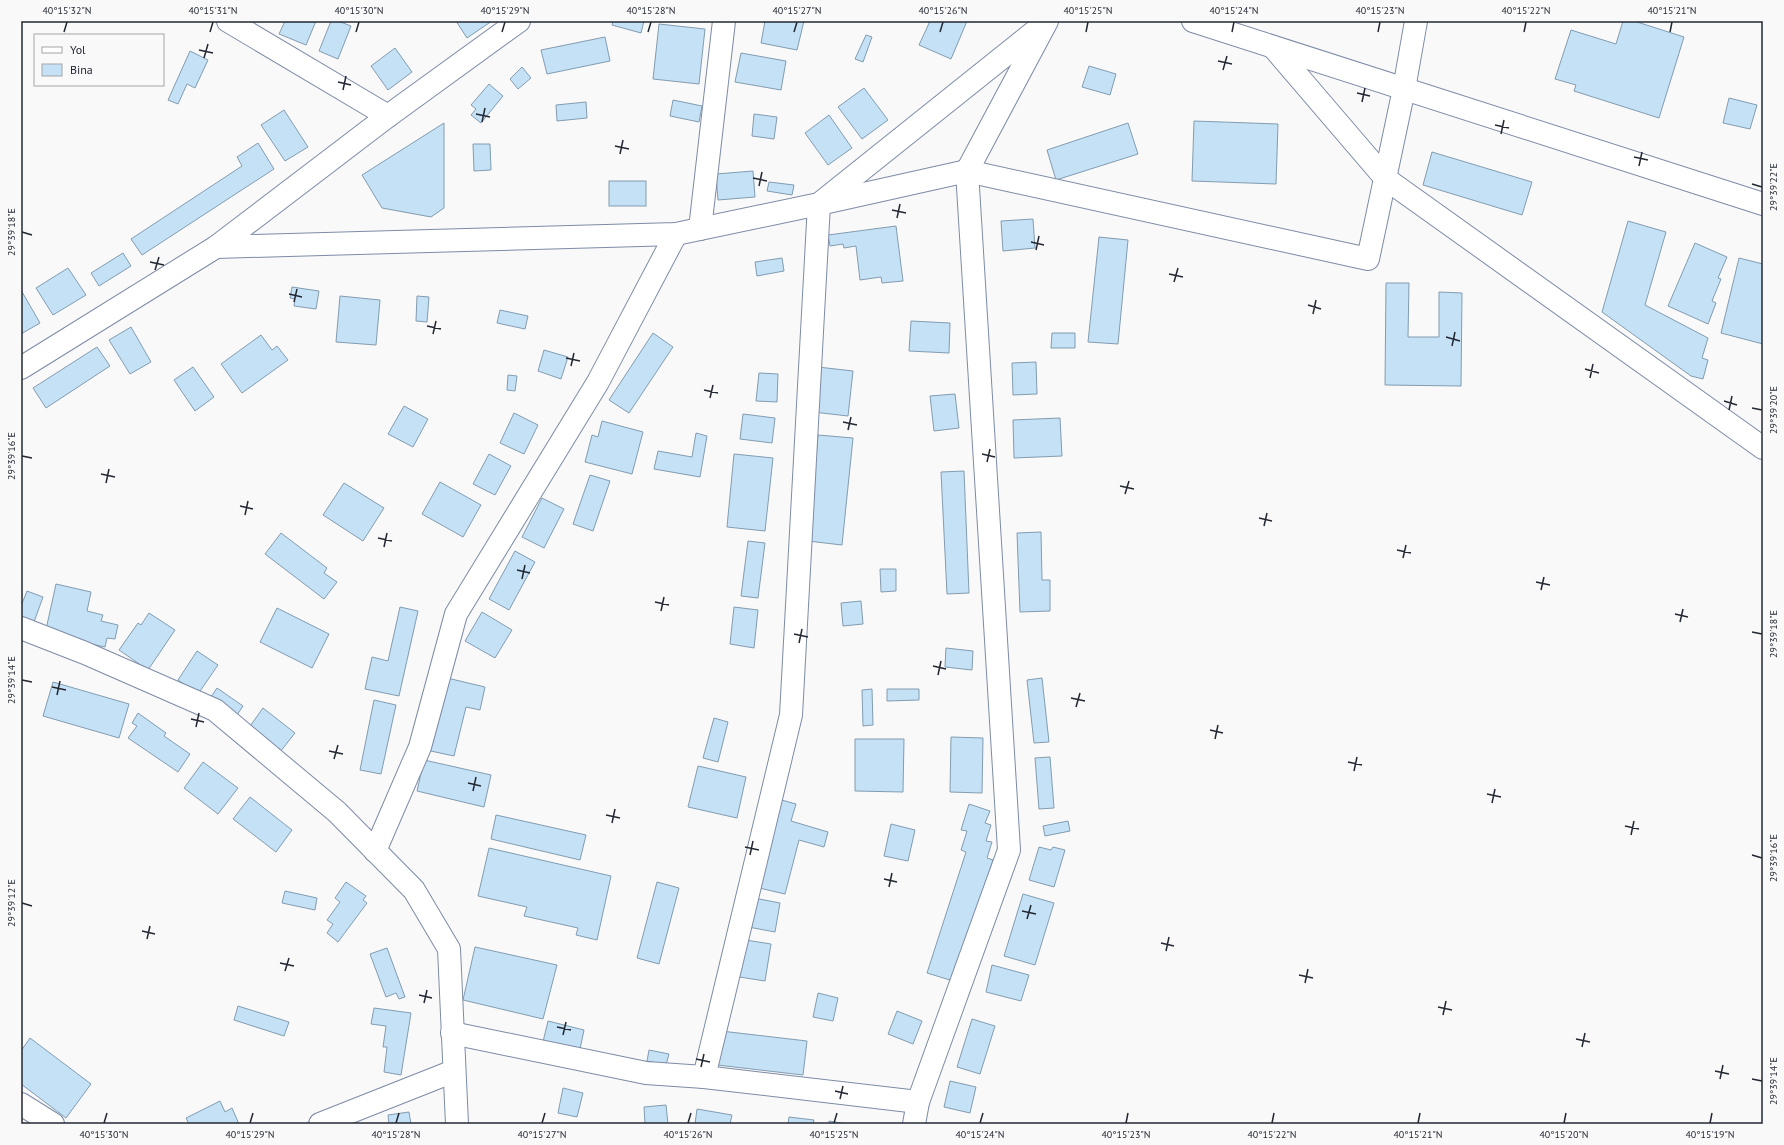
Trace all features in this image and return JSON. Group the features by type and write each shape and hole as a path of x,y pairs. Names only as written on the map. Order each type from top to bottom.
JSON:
{"street":[{"path":"21,368 216,247 388,116 519,21"},
{"path":"700,229 724,21"},
{"path":"914,1124 918,1102 1009,850 967,171 1046,21"},
{"path":"704,1077 791,715 819,204 1046,21"},
{"path":"1192,21 1763,204"},
{"path":"216,247 676,234 967,171 1368,259 1386,179 1416,21"},
{"path":"237,23 388,116"},
{"path":"1273,47 1386,179 1763,448"},
{"path":"375,851 420,747 456,614 598,382 676,234"},
{"path":"21,628 85,653 215,710 337,812 414,890 449,949 457,1124"},
{"path":"452,1033 646,1073 704,1077 918,1102"},
{"path":"320,1124 454,1071"},
{"path":"21,1104 52,1124"}],"building":[{"path":"285,21 316,21 306,45 279,34"},
{"path":"331,21 338,21 351,26 338,59 319,51"},
{"path":"456,21 492,21 467,38"},
{"path":"613,21 644,21 641,33 612,25"},
{"path":"765,21 804,21 797,50 761,43"},
{"path":"930,21 967,21 951,59 919,45"},
{"path":"1623,21 1634,21 1684,37 1659,118 1574,91 1576,85 1555,79 1571,30 1616,44"},
{"path":"659,24 705,29 699,84 653,79"},
{"path":"866,35 872,37 863,62 855,59"},
{"path":"605,37 610,61 547,74 541,50"},
{"path":"395,48 412,72 388,90 371,66"},
{"path":"190,51 208,60 195,88 187,84 178,104 168,100"},
{"path":"741,53 786,61 781,90 735,82"},
{"path":"1089,66 1116,74 1110,95 1082,87"},
{"path":"522,67 531,78 518,89 510,79"},
{"path":"489,84 503,96 481,123 471,115 476,109 471,105"},
{"path":"864,88 888,120 862,139 838,107"},
{"path":"1729,98 1757,105 1750,129 1723,123"},
{"path":"673,100 702,106 699,122 670,116"},
{"path":"586,102 587,118 557,121 556,105"},
{"path":"284,110 308,147 285,161 261,125"},
{"path":"754,114 777,117 774,139 752,136"},
{"path":"829,115 852,148 828,165 805,133"},
{"path":"1194,121 1278,124 1276,184 1192,181"},
{"path":"444,123 444,208 431,217 382,208 362,175"},
{"path":"1128,123 1138,154 1056,180 1047,150"},
{"path":"258,143 274,169 142,255 131,239 242,166 237,157"},
{"path":"473,144 490,144 491,170 474,171"},
{"path":"1432,152 1532,182 1522,215 1423,185"},
{"path":"753,171 755,197 718,200 716,174"},
{"path":"609,181 646,181 646,206 609,206"},
{"path":"769,182 794,185 792,195 767,191"},
{"path":"1033,219 1035,248 1003,251 1001,221"},
{"path":"1628,221 1666,232 1645,305 1708,338 1702,358 1708,360 1703,379 1691,376 1602,312"},
{"path":"896,226 903,281 882,283 881,277 860,280 856,246 844,248 843,244 830,246 828,235"},
{"path":"1099,237 1128,240 1118,344 1088,342"},
{"path":"1695,243 1727,257 1718,278 1721,279 1712,301 1716,303 1708,324 1668,306"},
{"path":"123,253 131,266 99,286 91,273"},
{"path":"782,258 784,271 757,276 755,262"},
{"path":"1739,258 1763,264 1763,344 1721,333"},
{"path":"68,268 86,295 53,315 36,288"},
{"path":"1386,283 1409,283 1408,337 1439,337 1439,292 1462,293 1461,386 1385,385"},
{"path":"292,287 319,291 316,309 294,306 295,299 290,298"},
{"path":"21,290 40,323 21,334"},
{"path":"340,296 380,300 376,345 336,342"},
{"path":"417,296 429,297 427,322 416,321"},
{"path":"500,310 528,316 525,329 497,323"},
{"path":"911,321 950,323 949,353 909,351"},
{"path":"131,327 151,362 130,374 109,340"},
{"path":"653,333 673,347 629,413 609,400"},
{"path":"1052,333 1075,333 1075,348 1051,348"},
{"path":"261,335 272,350 277,346 288,360 242,393 221,364"},
{"path":"97,347 110,366 46,408 33,388"},
{"path":"544,350 568,357 561,379 538,371"},
{"path":"1036,362 1037,394 1013,395 1012,363"},
{"path":"193,367 214,397 195,411 174,380"},
{"path":"818,367 853,371 848,416 813,412"},
{"path":"759,373 778,374 777,402 756,401"},
{"path":"508,375 517,376 515,391 507,390"},
{"path":"955,394 959,428 934,431 930,396"},
{"path":"404,406 428,419 413,447 388,434"},
{"path":"514,413 538,425 524,454 500,443"},
{"path":"743,414 775,418 772,443 740,439"},
{"path":"1060,418 1062,456 1014,458 1013,420"},
{"path":"602,421 643,432 632,474 585,462 592,435 598,437"},
{"path":"696,433 707,436 700,477 654,469 658,451 692,457"},
{"path":"818,435 853,438 842,545 808,541"},
{"path":"489,454 511,466 495,495 473,484"},
{"path":"734,454 773,458 765,531 727,527"},
{"path":"964,471 969,593 947,594 941,472"},
{"path":"590,475 610,481 593,531 573,524"},
{"path":"440,482 481,505 463,537 422,514"},
{"path":"344,483 384,508 363,541 323,515"},
{"path":"542,498 564,509 544,548 522,537"},
{"path":"1041,532 1042,580 1050,580 1050,611 1020,612 1017,533"},
{"path":"281,533 327,568 324,573 337,582 324,599 265,554"},
{"path":"748,541 765,543 758,598 741,596"},
{"path":"515,551 535,562 509,610 489,599"},
{"path":"880,569 896,569 896,591 881,592"},
{"path":"56,584 91,592 87,611 103,615 101,621 118,625 115,639 107,638 105,647 45,634"},
{"path":"27,591 43,597 34,622 21,617 21,606"},
{"path":"861,601 863,624 843,626 841,603"},
{"path":"400,607 418,611 399,696 365,689 372,657 388,661"},
{"path":"734,607 758,610 754,648 730,644"},
{"path":"277,608 329,634 312,668 260,642"},
{"path":"482,612 512,630 495,658 465,641"},
{"path":"149,613 175,630 148,670 119,650 138,623 141,625"},
{"path":"946,648 973,651 972,670 945,667"},
{"path":"197,651 218,665 198,694 178,680"},
{"path":"443,677 485,687 480,710 466,707 454,756 426,750"},
{"path":"1042,678 1049,742 1034,743 1027,680"},
{"path":"53,682 129,704 119,738 43,716"},
{"path":"217,688 243,706 233,721 207,703"},
{"path":"872,689 873,725 863,726 862,690"},
{"path":"887,689 919,689 919,700 887,701"},
{"path":"374,700 396,705 381,774 360,770"},
{"path":"263,708 295,733 280,752 248,729"},
{"path":"138,713 166,733 164,736 190,754 178,772 128,738 137,726 132,723"},
{"path":"714,718 728,722 718,762 703,758"},
{"path":"951,737 983,738 982,793 950,792"},
{"path":"855,739 904,739 903,792 855,791"},
{"path":"1050,757 1054,808 1039,809 1035,758"},
{"path":"424,760 491,775 484,807 417,791"},
{"path":"203,762 238,788 218,814 184,788"},
{"path":"698,766 746,777 737,818 688,807"},
{"path":"250,797 292,830 276,852 233,819"},
{"path":"778,799 796,804 791,821 828,832 824,847 799,840 785,894 755,887"},
{"path":"969,804 990,811 985,823 991,825 986,841 992,842 987,858 993,860 953,981 927,973 966,852 961,850 967,831 961,830"},
{"path":"496,815 586,835 580,860 491,839"},
{"path":"1068,821 1070,831 1045,836 1043,826"},
{"path":"891,824 915,830 908,861 884,856"},
{"path":"1039,847 1051,850 1053,847 1065,850 1054,887 1029,880"},
{"path":"489,848 611,876 597,940 576,935 578,928 524,916 527,907 478,896"},
{"path":"346,882 366,896 363,900 367,903 338,942 327,933 333,924 327,920 340,902 335,898"},
{"path":"657,882 679,888 659,964 637,958"},
{"path":"285,891 317,898 315,910 282,903"},
{"path":"1023,894 1054,903 1035,965 1004,956"},
{"path":"749,897 780,903 775,932 743,926"},
{"path":"739,939 771,944 765,981 733,976"},
{"path":"475,947 557,965 543,1019 463,1000"},
{"path":"387,948 405,997 399,999 396,993 386,997 370,954"},
{"path":"992,965 1029,975 1021,1001 986,992"},
{"path":"818,993 838,998 833,1021 813,1017"},
{"path":"238,1006 289,1022 284,1036 234,1020"},
{"path":"374,1008 411,1013 401,1075 384,1072 387,1047 383,1047 386,1026 371,1024"},
{"path":"897,1011 922,1021 913,1044 888,1034"},
{"path":"972,1019 995,1026 980,1074 957,1067"},
{"path":"548,1021 584,1030 579,1054 542,1046"},
{"path":"721,1031 807,1041 803,1075 717,1065"},
{"path":"30,1038 91,1084 66,1118 21,1084 21,1051"},
{"path":"649,1050 669,1054 666,1065 647,1061"},
{"path":"950,1081 976,1087 970,1113 944,1107"},
{"path":"563,1088 583,1093 577,1117 558,1113"},
{"path":"220,1101 225,1112 232,1108 239,1124 189,1124 186,1118"},
{"path":"666,1105 668,1124 645,1124 644,1107"},
{"path":"697,1109 732,1115 730,1124 695,1124"},
{"path":"409,1112 411,1124 389,1124 388,1115"},
{"path":"789,1117 814,1120 813,1124 788,1124"},
{"path":"829,1121 847,1124 829,1124"}]}
